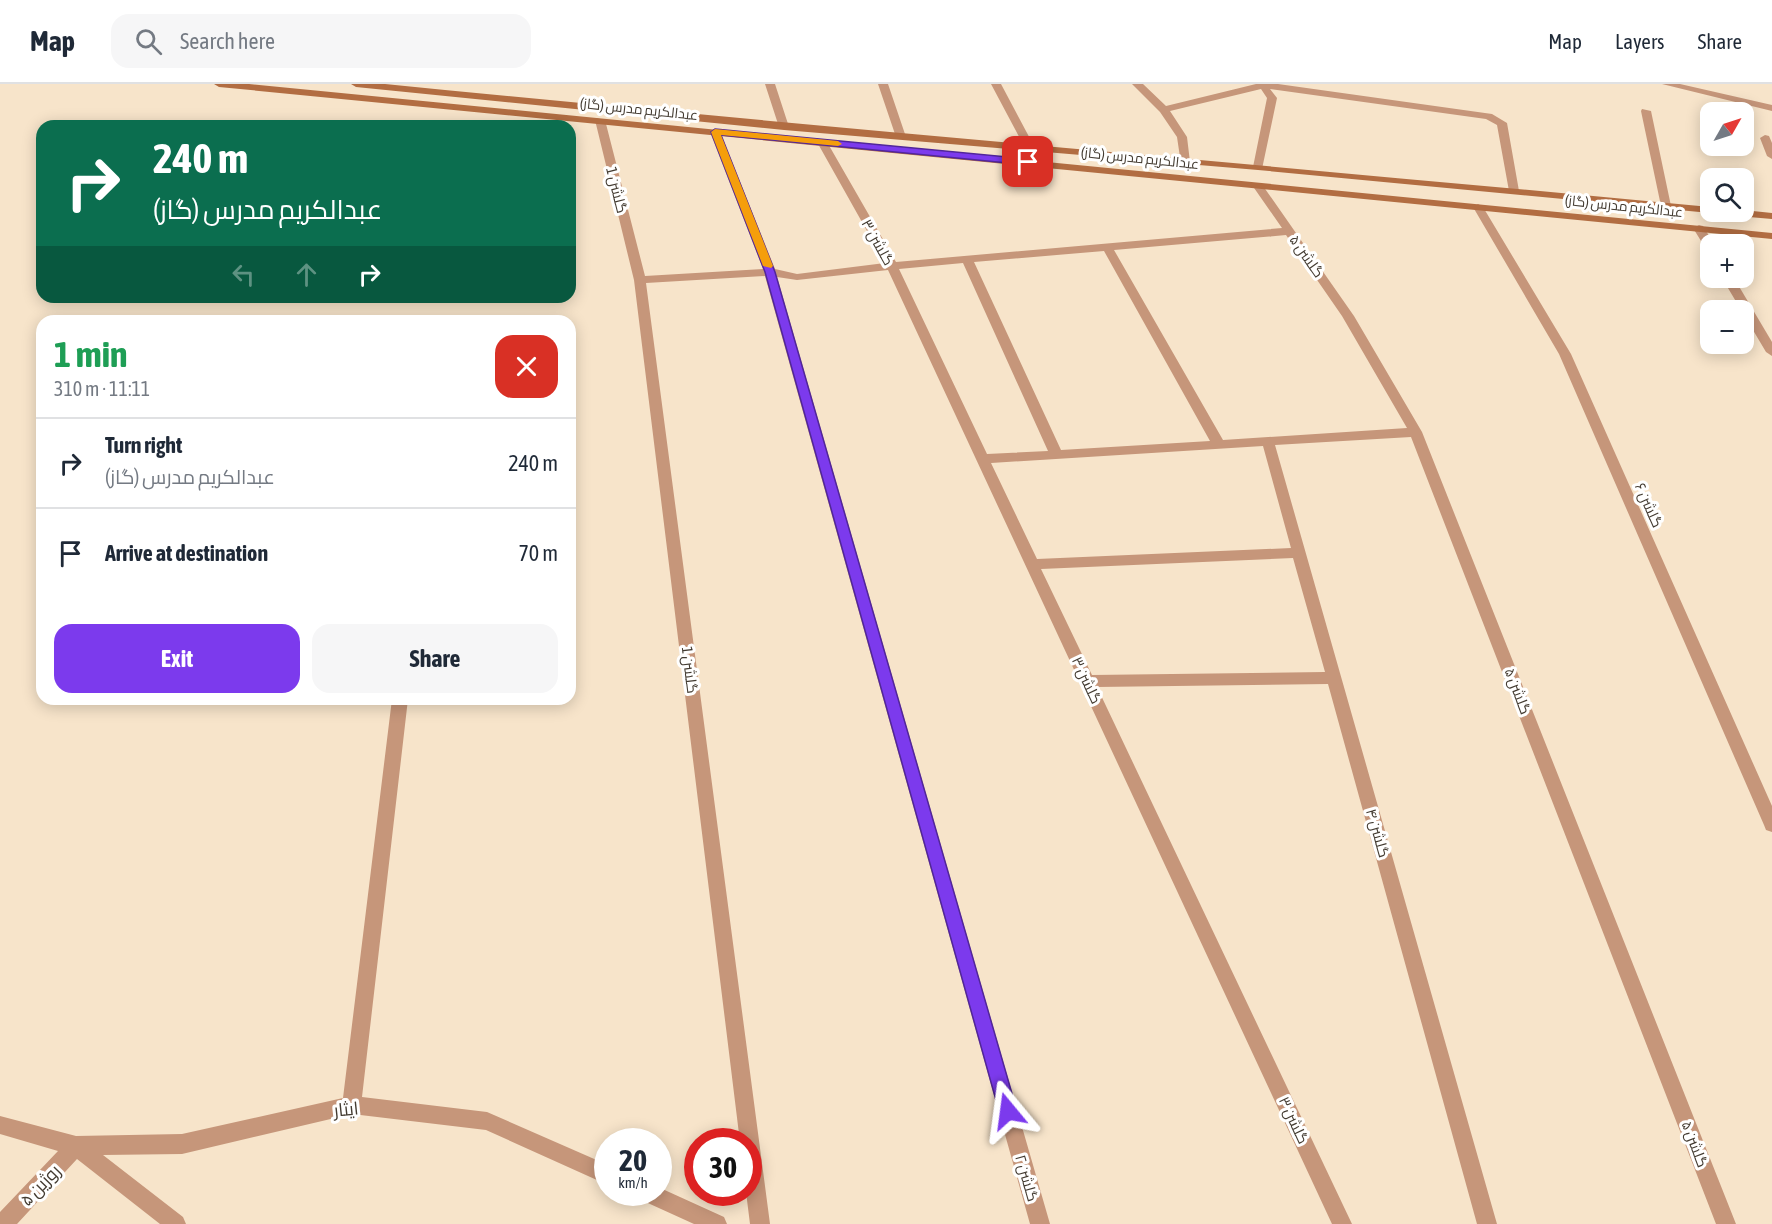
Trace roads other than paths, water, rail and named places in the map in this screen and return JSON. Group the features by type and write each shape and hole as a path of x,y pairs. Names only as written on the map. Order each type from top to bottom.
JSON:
{"street":[{"name":"عبدالکریم مدرس (گاز)","path":"219,84 1772,236"},
{"name":"عبدالکریم مدرس (گاز)","path":"356,84 784,127 1258,167 1700,209"},
{"path":"770,84 784,127 783,139"},
{"path":"883,84 902,137"},
{"path":"996,84 1030,148"},
{"path":"1137,84 1164,110 1182,137 1185,162"},
{"path":"1667,84 1772,108"},
{"path":"1164,110 1263,85 1488,116 1502,123 1514,191"},
{"path":"1257,185 1258,167 1272,98 1263,85"},
{"path":"1646,111 1666,206"},
{"name":"گلشن 1","path":"600,120 640,280 760,1224"},
{"name":"گلشن ۲","path":"715,132 770,272 1040,1224"},
{"path":"1765,138 1772,156"},
{"name":"گلشن ۳","path":"822,142 892,266 1342,1224"},
{"name":"گلشن ۵","path":"1257,185 1348,316 1416,432 1726,1224"},
{"name":"گلشن ۶","path":"1478,207 1565,354 1772,825"},
{"path":"1754,214 1772,216"},
{"path":"1699,228 1702,234"},
{"path":"640,280 770,272 797,278 892,266 1290,231"},
{"path":"1107,247 1220,446"},
{"path":"967,259 1057,455"},
{"path":"1734,288 1772,352"},
{"path":"983,459 1416,432"},
{"name":"گلشن ۴","path":"1268,442 1487,1224"},
{"path":"1032,564 1299,553"},
{"path":"1087,681 1334,678"},
{"path":"352,1105 399,705"},
{"name":"ایثار","path":"76,1146 182,1144 352,1105 487,1121 594,1169"},
{"path":"0,1125 76,1146 176,1224"},
{"name":"روژین ۵","path":"3,1224 76,1146"},
{"path":"672,1204 717,1224"}]}
